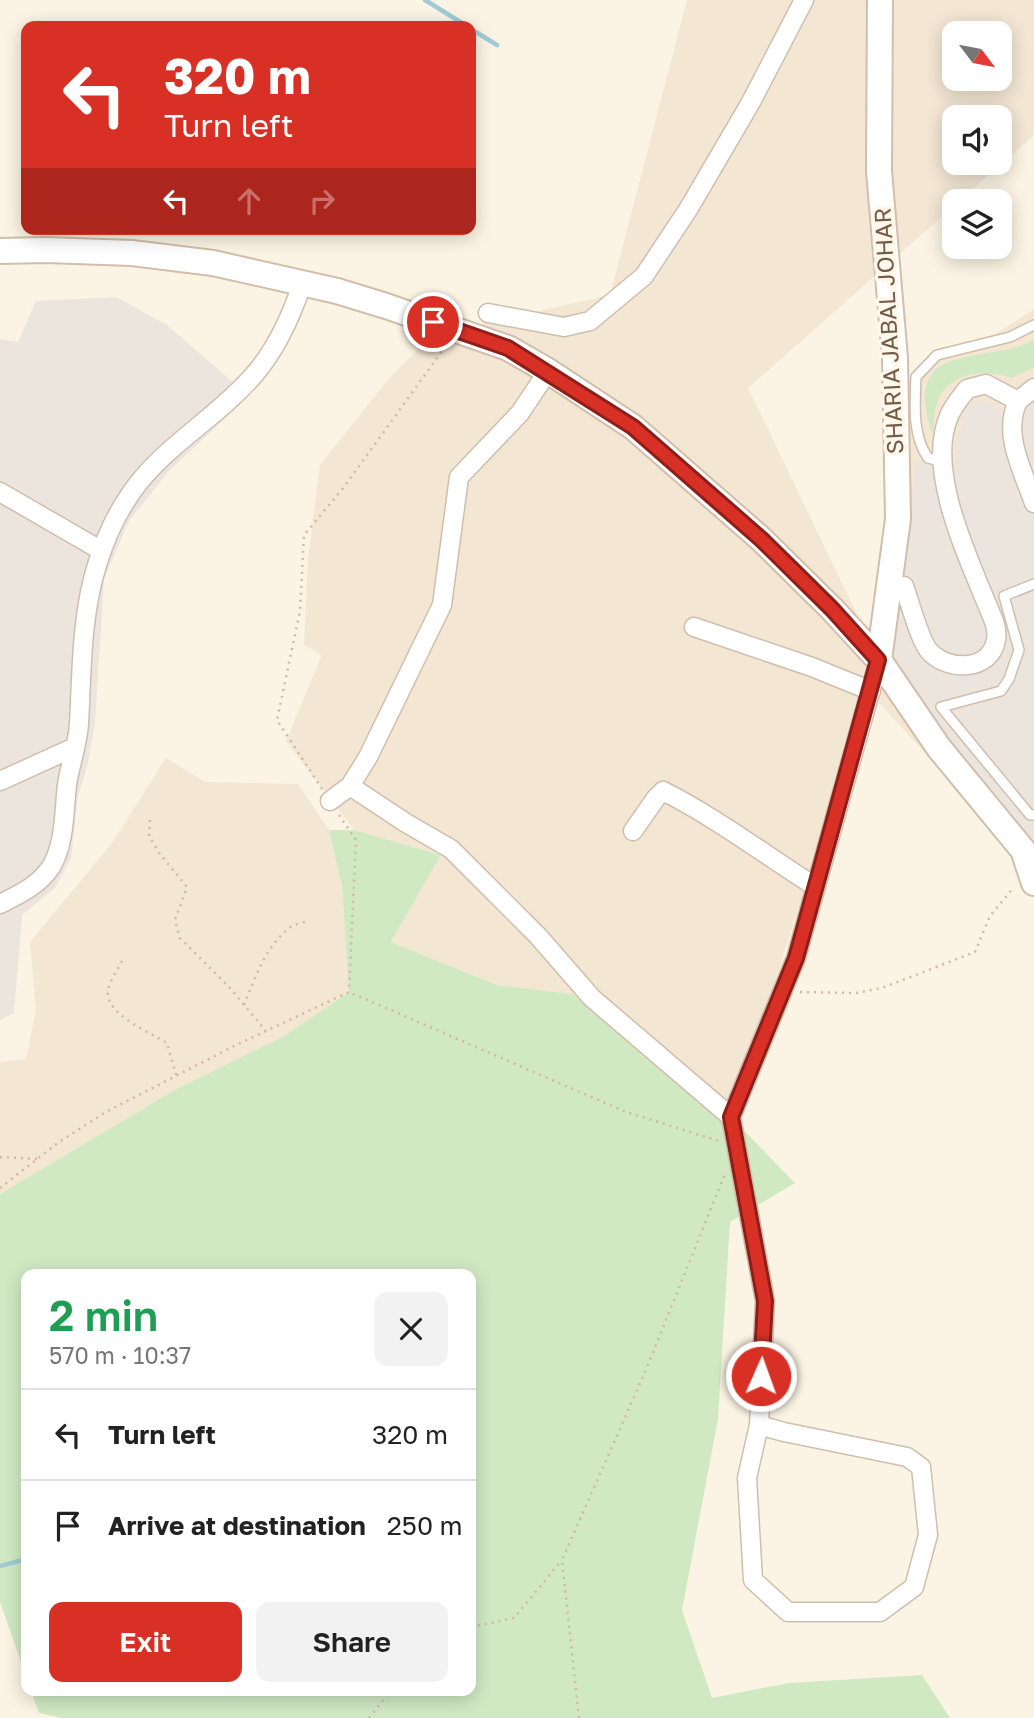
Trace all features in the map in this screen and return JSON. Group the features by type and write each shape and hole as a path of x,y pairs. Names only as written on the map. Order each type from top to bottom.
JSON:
{"street":[{"path":"488,313 564,327 590,321 644,276 689,208 751,102 804,0"},
{"name":"SHARIA JABAL JOHAR","path":"878,660 898,519 895,358 878,170 880,0"},
{"path":"0,251 132,253 213,263 386,306 508,348 548,371 633,427 770,547 832,609 878,660 939,748 1030,865"},
{"path":"0,904 27,891 42,879 59,848 69,768 79,725 89,594 108,534 141,480 255,374 287,324 302,284"},
{"path":"330,801 350,786 368,757 442,605 460,477 520,413 548,371"},
{"path":"904,586 928,651 953,666 968,666 990,654 996,641 995,624 954,519 941,461 949,416 967,388 986,384 1018,401"},
{"path":"1034,388 1018,401 1012,425 1014,445 1034,503"},
{"path":"0,492 102,551"},
{"path":"694,627 812,667 871,691"},
{"path":"759,1425 907,1457 921,1467 928,1535 914,1587 880,1612 788,1612 753,1580 747,1478 759,1425 765,1301 731,1117 796,958 878,660"},
{"path":"0,781 75,747"},
{"path":"350,786 452,849 538,936 592,998 731,1117"},
{"path":"634,831 663,791 700,810 816,887"}],"lane":[{"path":"941,461 928,458 919,445 915,404 916,377 937,355 1010,337 1034,325"},
{"path":"1034,584 1004,596 1019,650 1002,691 941,707 1030,815 1034,815"}],"path":[{"path":"349,992 356,840 278,720 300,611 304,536 344,487 457,330"},
{"path":"150,820 149,836 187,887 175,920 180,938 266,1031"},
{"path":"782,992 856,993 882,988 975,952 990,916 1030,865"},
{"path":"244,1005 261,963 271,948 290,927 309,921"},
{"path":"122,961 108,990 109,1004 117,1013 167,1043 176,1075"},
{"path":"0,1188 106,1112 176,1075 349,992 626,1112 736,1147 645,1372 562,1560 514,1618 476,1626"},
{"path":"0,1157 38,1159"},
{"path":"562,1560 579,1718"},
{"path":"369,1718 386,1696"}],"shaded area":[{"path":"687,0 1034,0 1034,135 1012,154 1012,105 942,105 942,175 989,175 973,189 942,189 942,217 748,388 878,658 907,503 911,386 951,348 996,334 1034,309 1034,890 1018,855 872,695 875,671 731,1117 573,994 497,985 391,942 441,855 354,830 286,741 322,655 304,645 308,559 320,465 387,381 432,335 610,295"},
{"path":"116,297 167,325 249,396 168,472 129,521 104,579 95,724 78,796 71,858 55,888 22,915 14,1013 0,1020 0,339 18,342 36,301"},
{"path":"985,401 1002,411 1034,401 1034,839 941,732 888,655 910,526 915,461 955,468 956,444 968,403"},
{"path":"166,758 205,782 298,784 329,830 342,886 349,992 284,1036 173,1091 0,1194 0,1062 26,1059 36,1010 30,942 112,843"}],"green space":[{"path":"1034,340 1034,367 1012,378 981,373 951,383 938,400 932,434 925,396 928,380 935,369 961,358 1011,349"},
{"path":"329,830 354,830 441,855 391,942 497,985 573,994 731,1117 795,1183 730,1222 718,1419 682,1610 712,1698 789,1683 922,1675 950,1718 62,1718 39,1713 33,1696 476,1696 476,1269 21,1269 21,1662 0,1602 0,1194 173,1091 284,1036 349,992 342,886"}],"waterway":[{"path":"425,0 459,21"},
{"path":"476,32 497,45"},
{"path":"0,1566 21,1560"}],"route":[{"path":"433,322 508,348 633,427 761,539 832,609 878,660 796,958 731,1117 765,1301 761,1376"}]}
